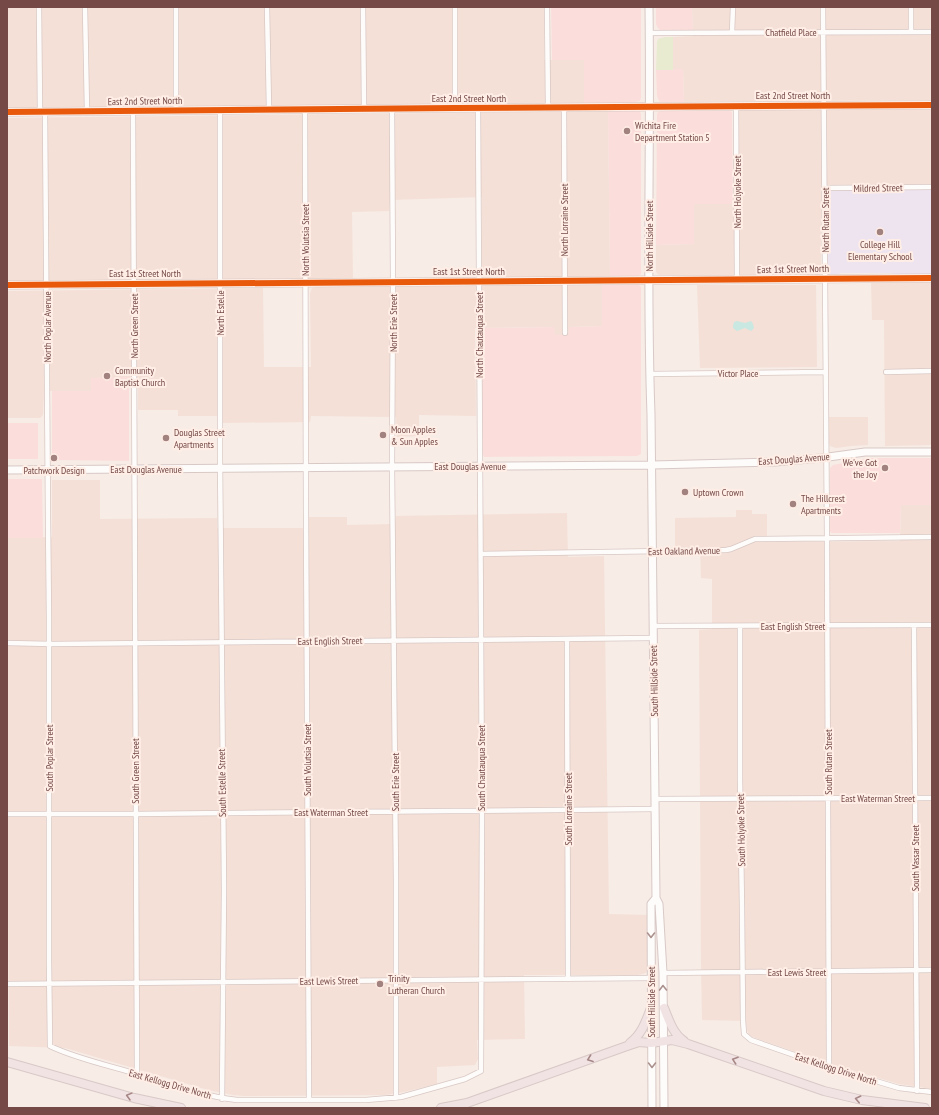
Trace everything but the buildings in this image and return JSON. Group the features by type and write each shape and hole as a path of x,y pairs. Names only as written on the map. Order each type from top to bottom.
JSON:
{"highway":[{"path":"627,1046 636,1039 642,1030 651,1008"},
{"path":"664,1008 679,1038 688,1044"},
{"path":"441,1108 467,1102 639,1042 651,1043 672,1040 688,1044 824,1091 862,1100 925,1108"},
{"path":"7,1062 134,1098 181,1108"}],"main road":[{"name":"North Hillside Street","path":"649,7 649,280 652,465"},
{"name":"East 2nd Street North","path":"7,112 736,105 932,105"},
{"name":"East 1st Street North","path":"7,285 932,278"},
{"name":"East Douglas Avenue","path":"7,470 652,465 775,462 865,452 932,452"},
{"name":"South Hillside Street","path":"652,465 656,898 659,904 663,973 664,1108"},
{"name":"South Hillside Street","path":"652,1108 651,904 656,898"}],"street":[{"name":"North Poplar Avenue","path":"39,7 43,112 46,284 47,469"},
{"path":"85,7 87,111"},
{"path":"176,7 176,110"},
{"path":"267,7 269,109"},
{"path":"363,7 364,108"},
{"path":"454,7 456,108"},
{"path":"547,7 548,107"},
{"path":"732,7 732,32"},
{"name":"North Rutan Street","path":"823,7 826,457"},
{"path":"911,7 911,32"},
{"name":"Chatfield Place","path":"649,33 932,32"},
{"name":"North Holyoke Street","path":"736,105 737,279"},
{"name":"North Lorraine Street","path":"564,107 565,333"},
{"name":"North Erie Street","path":"392,108 392,466"},
{"name":"North Chautauqua Street","path":"478,108 480,466"},
{"name":"North Volutsia Street","path":"305,109 306,467"},
{"name":"North Estelle","path":"220,110 220,468"},
{"name":"North Green Street","path":"133,111 134,469"},
{"name":"Mildred Street","path":"824,188 932,187"},
{"path":"886,372 932,371"},
{"name":"Victor Place","path":"650,374 825,372"},
{"name":"South Rutan Street","path":"826,457 829,1067"},
{"name":"South Erie Street","path":"392,466 396,1098"},
{"name":"South Chautauqua Street","path":"480,466 482,811 481,1071"},
{"name":"South Volutsia Street","path":"306,467 309,1100"},
{"name":"South Estelle Street","path":"220,468 223,813 222,1099"},
{"name":"South Poplar Street","path":"47,469 50,1046"},
{"name":"South Green Street","path":"134,469 137,1074"},
{"name":"East Oakland Avenue","path":"481,554 726,550 755,539 932,537"},
{"name":"East English Street","path":"653,626 932,626"},
{"name":"South Holyoke Street","path":"740,626 740,799 744,1034"},
{"name":"South Vassar Street","path":"914,626 917,1091"},
{"name":"East English Street","path":"7,643 49,644 653,638"},
{"name":"South Lorraine Street","path":"567,639 568,979"},
{"name":"East Waterman Street","path":"655,799 932,798"},
{"name":"East Waterman Street","path":"7,814 656,809"},
{"name":"East Lewis Street","path":"663,973 932,970"},
{"name":"East Lewis Street","path":"7,984 651,978"},
{"name":"East Kellogg Drive North","path":"744,1034 751,1040 829,1067 899,1088 932,1092"},
{"name":"East Kellogg Drive North","path":"50,1046 64,1053 173,1086 222,1099 237,1100 366,1100 396,1098 465,1079 481,1071"}],"shaded area":[{"path":"7,7 544,7 544,60 584,60 584,103 7,109"},
{"path":"551,7 641,7 640,101 633,103 584,103 584,60 552,60"},
{"path":"656,7 692,7 693,30 660,30 656,24"},
{"path":"692,7 932,7 932,100 684,102 683,70 673,70 673,37 693,36"},
{"path":"683,69 684,102 659,101 657,96 656,70"},
{"path":"742,108 932,110 932,184 821,185 821,272 818,275 657,274 656,245 694,244 694,204 739,203 738,112"},
{"path":"608,111 610,277 487,278 484,276 482,269 482,197 390,200 389,211 352,212 353,279 7,283 7,118"},
{"path":"608,111 640,111 641,114 641,274 638,276 610,277"},
{"path":"661,111 732,112 733,204 694,204 694,244 656,245 657,114"},
{"name":"College Hill Elementary School","path":"832,190 932,190 932,275 898,275 890,273 829,274 828,192"},
{"path":"871,282 932,282 932,445 885,446 884,320 872,320"},
{"path":"637,284 641,287 641,454 637,456 484,457 482,452 482,328 554,327 555,335 569,335 569,327 602,326 602,285"},
{"path":"602,285 602,326 569,327 569,335 554,335 554,327 475,328 476,416 419,415 419,436 397,437 396,417 311,416 310,422 223,423 222,416 178,416 178,410 138,410 138,378 91,378 91,391 44,391 43,415 40,418 7,418 7,291 263,288 264,367 311,367 310,293 312,288"},
{"path":"697,285 816,285 817,367 700,368"},
{"path":"129,377 129,461 52,460 52,391 91,391 91,378"},
{"path":"829,417 868,417 868,445 836,448 830,446"},
{"path":"7,423 38,423 38,459 7,459"},
{"path":"867,458 932,458 932,505 901,505 900,533 832,533 830,532 830,468 833,465"},
{"path":"7,479 42,479 43,538 7,538"},
{"path":"52,480 100,480 100,519 217,518 217,528 309,528 309,517 347,517 347,525 395,524 396,516 567,513 568,557 604,556 609,914 649,915 647,972 637,975 524,975 525,1039 477,1040 478,1059 475,1065 437,1067 437,1084 385,1095 233,1095 208,1090 65,1048 9,1046 7,538 52,537"},
{"path":"901,505 932,505 932,1089 899,1084 834,1065 755,1038 749,1035 746,1021 702,1020 699,630 712,629 712,579 701,578 700,547 675,547 675,518 736,517 736,510 752,510 752,514 767,514 767,542 900,541"}],"green space":[{"path":"673,37 673,70 656,70 657,42 658,39"}],"water":[{"path":"737,321 745,323 751,321 754,328 751,331 745,328 737,331 733,328 733,326 734,322"}],"cycle path":[{"path":"7,112 932,105"},
{"path":"7,285 932,278"}],"place":[{"name":"Wichita Fire Department Station 5","path":"627,131"},
{"name":"College Hill Elementary School","path":"880,232"},
{"name":"Community Baptist Church","path":"107,376"},
{"name":"Moon Apples & Sun Apples","path":"383,435"},
{"name":"Douglas Street Apartments","path":"166,438"},
{"name":"Patchwork Design","path":"54,458"},
{"name":"We've Got the Joy","path":"885,468"},
{"name":"Uptown Crown","path":"685,492"},
{"name":"The Hillcrest Apartments","path":"793,504"},
{"name":"Trinity Lutheran Church","path":"380,984"}]}
